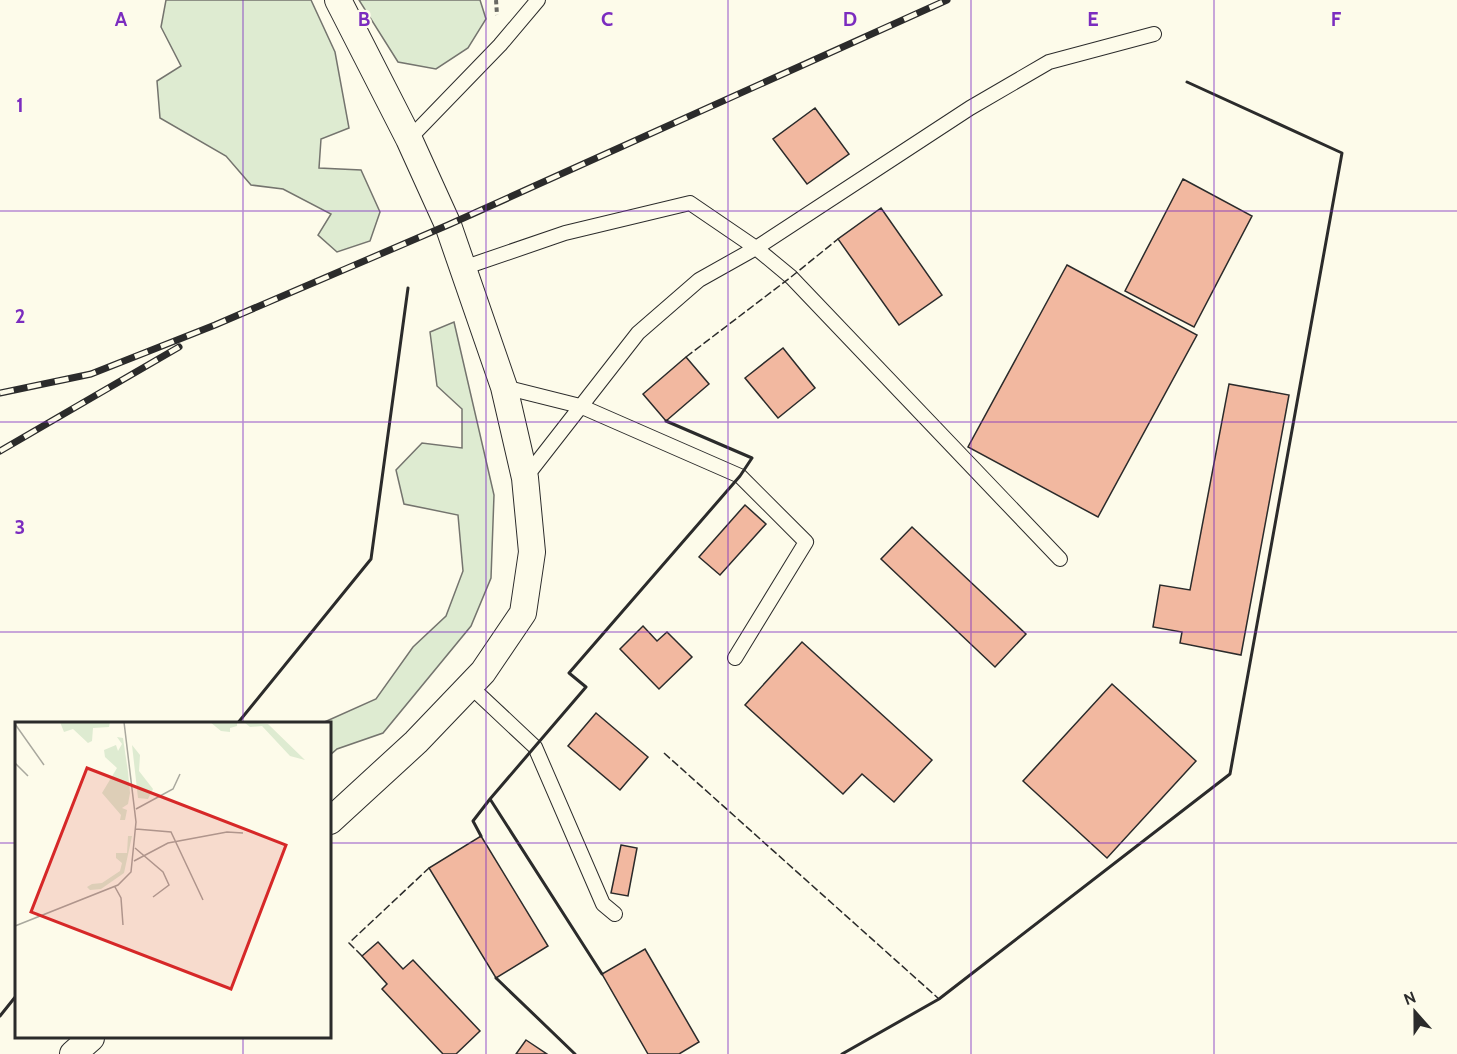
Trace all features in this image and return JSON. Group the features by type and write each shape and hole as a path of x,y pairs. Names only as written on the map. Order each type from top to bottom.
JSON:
{"street":[{"path":"332,819 416,742 483,672 523,613 532,552 525,478 504,387 448,225 409,139 338,0"},
{"path":"73,1054 90,1039"}],"lane":[{"path":"409,139 500,45 538,0"},
{"path":"525,478 638,333 699,280 756,248 970,108 1049,62 1154,34"},
{"path":"463,268 566,233 690,203 756,248 791,277 1060,559"},
{"path":"504,387 580,406 740,476 806,542 735,658"},
{"path":"470,686 536,747 603,904 615,914"}],"green space":[{"path":"166,0 311,0 335,52 349,128 321,139 319,168 361,170 380,212 370,241 337,252 318,235 331,214 283,189 251,185 226,156 160,118 157,81 181,66 161,27"},
{"path":"359,0 480,0 486,19 468,48 436,69 398,62"},
{"path":"454,322 494,495 491,578 471,626 383,733 337,749 332,753 332,722 324,722 376,699 413,647 446,616 463,571 458,515 404,504 396,470 422,443 462,448 462,409 437,386 430,332"}],"building":[{"path":"815,108 849,154 807,184 773,139"},
{"path":"1183,179 1252,216 1194,327 1125,291"},
{"path":"881,208 942,295 899,325 838,239"},
{"path":"1067,265 1197,335 1098,517 968,447"},
{"path":"783,348 815,388 778,418 745,378"},
{"path":"686,357 709,384 666,421 643,394"},
{"path":"1229,384 1289,395 1241,655 1180,643 1182,632 1153,627 1160,585 1190,590"},
{"path":"745,505 766,524 720,575 699,557"},
{"path":"912,527 1026,634 995,667 881,559"},
{"path":"643,626 657,641 667,632 692,657 659,689 620,649"},
{"path":"802,642 932,760 894,802 862,774 843,794 745,705"},
{"path":"1112,684 1196,761 1107,858 1023,781"},
{"path":"596,713 648,757 620,790 568,746"},
{"path":"481,836 548,946 496,978 429,868"},
{"path":"621,845 637,848 628,896 611,893"},
{"path":"378,942 403,969 413,960 480,1031 456,1054 443,1054 382,989 387,984 362,956"},
{"path":"645,949 699,1042 679,1054 648,1054 602,974"},
{"path":"526,1040 547,1054 516,1054"}],"railway":[{"path":"0,393 91,374 215,325 448,225 947,0"},
{"path":"0,451 179,347"}],"fence":[{"path":"686,357 838,239"},
{"path":"664,753 939,999"},
{"path":"362,956 349,943 429,868"}],"wall":[{"path":"842,1054 939,999 1230,774 1342,153 1187,82"},
{"path":"239,722 371,559 408,288"},
{"path":"490,799 586,687 569,673 740,476 752,458 666,421"},
{"path":"481,836 473,821 490,799 602,974"},
{"path":"496,978 575,1054"},
{"path":"0,1016 15,997"}]}
